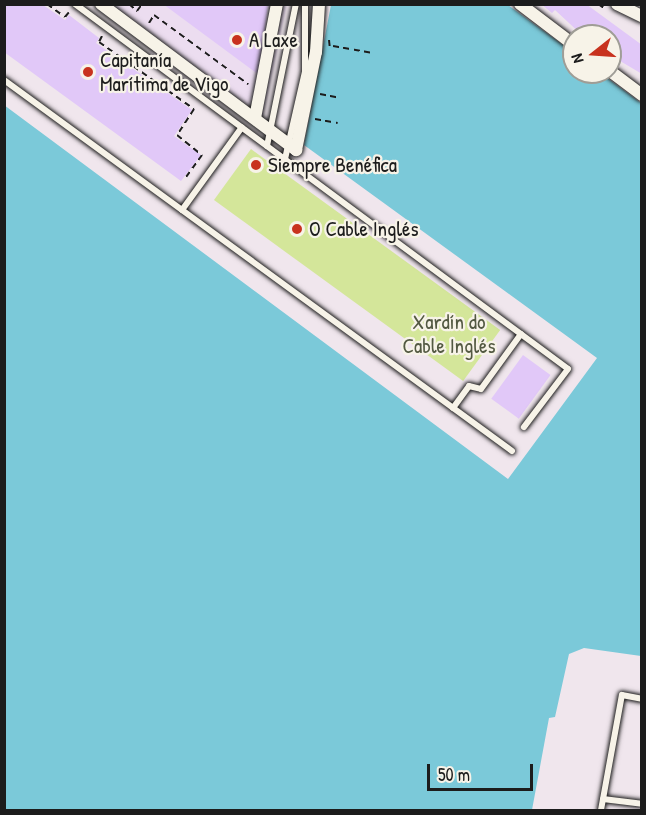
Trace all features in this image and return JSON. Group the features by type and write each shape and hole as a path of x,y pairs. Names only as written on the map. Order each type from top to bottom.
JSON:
{"street":[{"path":"101,4 296,150 316,52 319,4"},
{"path":"255,118 277,4"},
{"path":"520,4 562,36"},
{"path":"617,4 642,16"},
{"path":"622,80 642,94"}],"lane":[{"path":"75,4 568,369 524,427"},
{"path":"267,146 273,131 296,4"},
{"path":"285,159 290,144 307,53 305,4"},
{"path":"4,80 512,451"},
{"path":"182,210 242,127"},
{"path":"453,408 469,386 481,389 521,334"},
{"path":"601,810 622,695 642,699"},
{"path":"603,799 642,804"}],"path":[{"path":"47,4 65,17 69,11 78,18"},
{"path":"129,4 137,11 142,4"},
{"path":"141,34 154,15 261,92"},
{"path":"95,30 103,36 99,42 194,110 177,135 202,155 186,177"},
{"path":"333,46 372,53"},
{"path":"317,93 341,98"},
{"path":"312,118 338,123"}],"shaded area":[{"path":"110,5 287,5 263,117"}],"green space":[{"name":"Xardín do Cable Inglés","path":"251,149 500,330 463,381 214,200"}],"water":[{"path":"331,5 508,5 562,44 562,84 615,84 641,103 641,656 584,648 569,654 555,717 549,718 532,810 5,810 4,105 508,479 597,358 304,145"}],"building":[{"name":"A Laxe","path":"163,4 268,4 259,75"},
{"path":"541,4 586,4 613,24 570,24 555,10 552,13"},
{"path":"4,5 43,5 65,20 69,15 99,38 96,43 192,110 174,136 201,155 181,181 4,52"},
{"path":"622,30 642,45 642,74 622,62"},
{"path":"523,355 551,375 519,419 491,399"}],"place":[{"name":"A Laxe","path":"237,40"},
{"name":"Capitanía Marítima de Vigo","path":"88,72"},
{"name":"Siempre Benéfica","path":"256,165"},
{"name":"O Cable Inglés","path":"297,229"}]}
